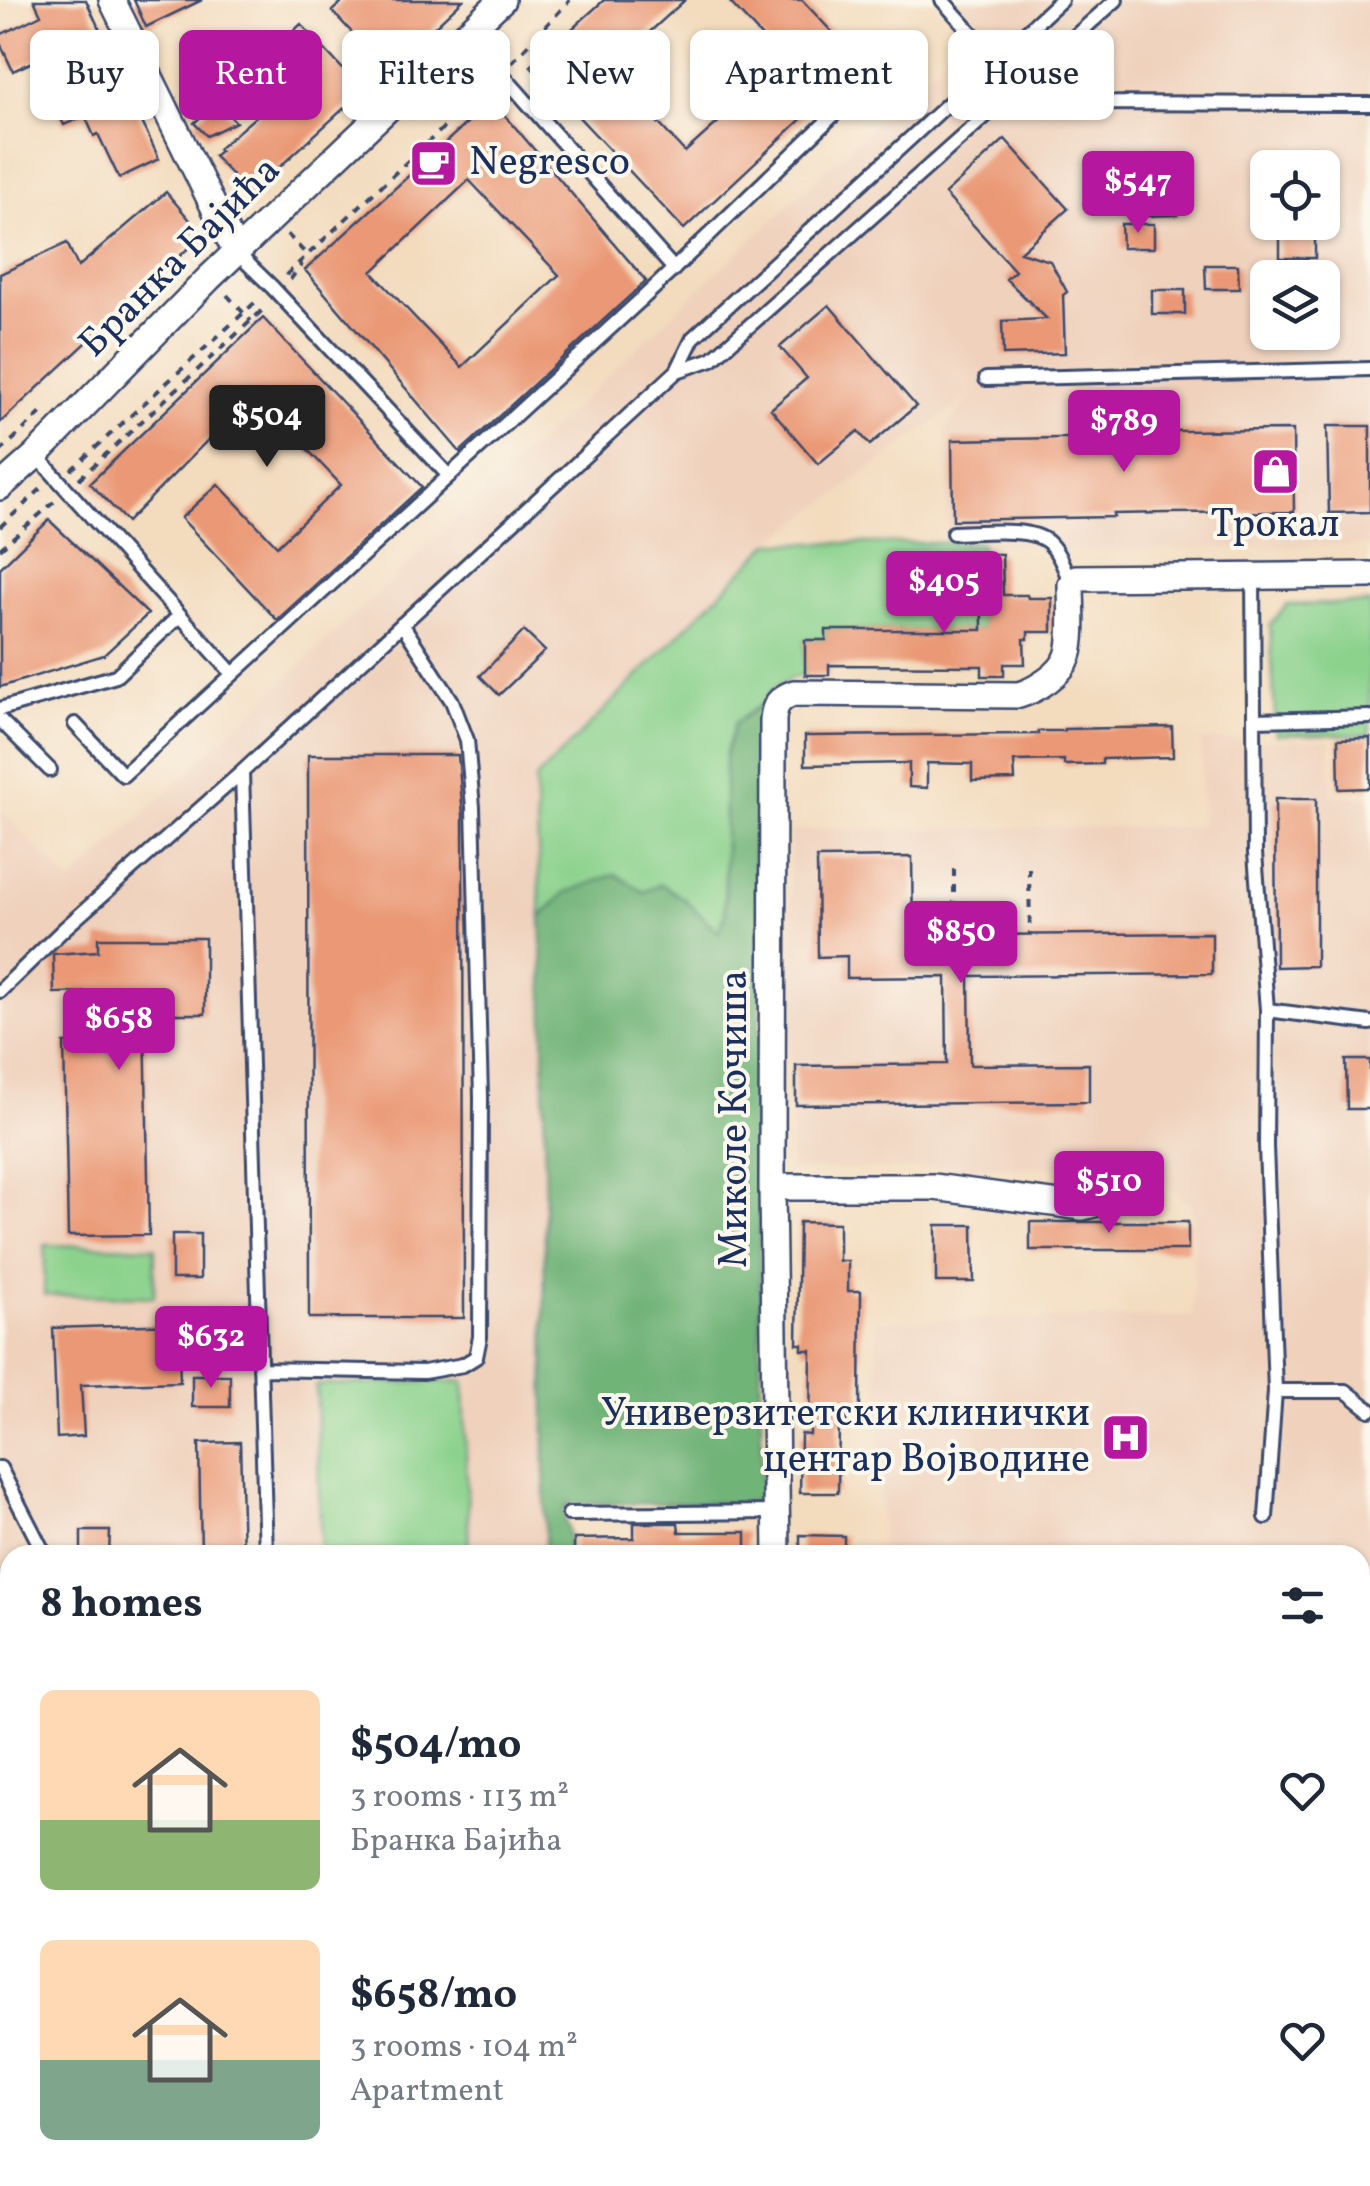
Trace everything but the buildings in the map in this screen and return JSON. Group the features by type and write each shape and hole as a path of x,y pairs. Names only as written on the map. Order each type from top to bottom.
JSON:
{"street":[{"path":"112,0 236,252"},
{"name":"Бранка Бајића","path":"471,30 502,0"},
{"name":"Бранка Бајића","path":"0,487 236,252 376,120"},
{"path":"1071,584 1076,578 1370,574"},
{"name":"Миколе Кочиша","path":"777,1545 772,1187 773,720 777,702 794,693 1019,695 1033,691 1061,668 1070,652 1071,584"},
{"path":"772,1187 934,1187 1082,1207 1098,1204 1115,1192"}],"lane":[{"path":"942,0 969,30"},
{"path":"1028,30 1060,0"},
{"path":"1083,30 1116,0"},
{"path":"510,84 674,269"},
{"path":"1114,103 1370,104"},
{"path":"0,991 677,371 693,338 948,104"},
{"path":"76,724 124,775 674,269 828,120"},
{"path":"677,371 712,359 983,120"},
{"path":"236,252 449,476"},
{"path":"986,379 1370,368"},
{"path":"36,455 232,673"},
{"path":"954,532 1028,532 1046,540 1058,555 1071,584"},
{"path":"1253,576 1256,853 1266,1010 1266,1146 1275,1391 1266,1517"},
{"path":"0,709 116,676 180,615"},
{"path":"260,1369 424,1372 463,1365 476,1357 480,1337 481,1096 474,807 467,740 452,701 402,624"},
{"path":"1255,720 1370,718"},
{"path":"0,720 50,770"},
{"path":"242,772 266,1545"},
{"path":"1266,1010 1370,1024"},
{"path":"1275,1391 1346,1391 1370,1410"},
{"path":"0,1468 40,1545"},
{"path":"569,1514 777,1512"}],"path":[{"path":"510,64 570,0"},
{"path":"0,549 67,490 452,120"},
{"path":"0,526 48,483 66,474 276,291 308,256"},
{"path":"1029,868 1030,934"},
{"path":"954,869 954,924"}],"shaded area":[{"path":"955,0 1370,0 1370,546 1076,550 947,543 946,430 973,393 770,543 535,780 544,1008 545,1545 0,1545 0,809 71,883 879,120 928,120 928,73 948,54 948,120 1114,120 1114,30 974,30 978,26"},
{"name":"Универзитетски клинички центар Војводине","path":"1201,740 1330,740 1331,796 1370,796 1370,1545 882,1545 876,1321 1193,1317 1192,1207 1155,1172 1093,1166 791,1170 790,830 1201,826"}],"green space":[{"path":"770,543 981,543 982,630 826,630 826,640 805,640 805,675 772,690 761,705 735,723 725,803 725,916 719,933 684,899 644,892 565,893 541,917 535,780"},
{"path":"1370,603 1370,735 1276,734 1270,625 1287,605"},
{"path":"761,705 760,1498 748,1503 567,1504 564,1516 568,1545 545,1545 541,917 565,893 615,874 644,892 661,884 684,899 719,932 725,916 725,756 735,723"},
{"path":"45,1245 155,1247 154,1297 44,1295"},
{"path":"464,1381 469,1545 321,1545 316,1385"}],"place":[{"name":"Negresco","path":"434,164"},
{"name":"Трокал","path":"1275,471"},
{"name":"Универзитетски клинички центар Војводине","path":"1125,1438"}]}
